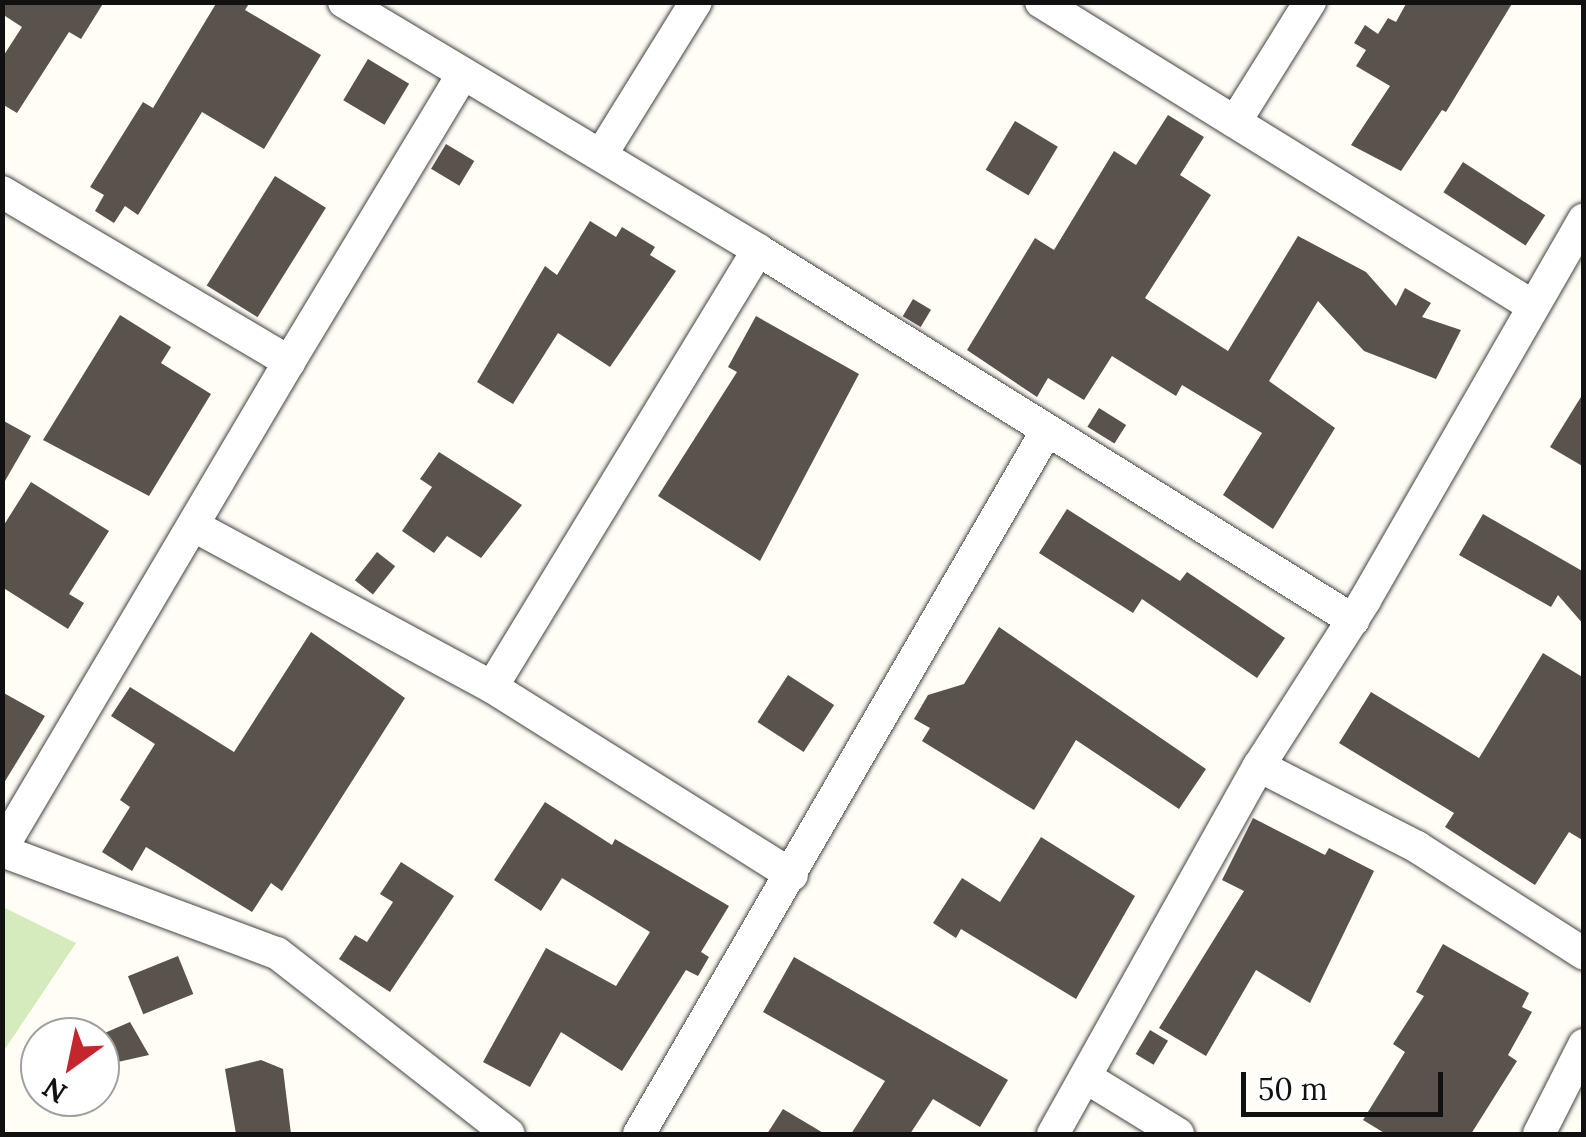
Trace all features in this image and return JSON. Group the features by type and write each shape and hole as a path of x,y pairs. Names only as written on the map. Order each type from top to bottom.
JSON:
{"street":[{"path":"344,2 758,250 1353,620"},
{"path":"601,155 696,2"},
{"path":"1041,2 1531,304"},
{"path":"1235,122 1310,2"},
{"path":"462,75 2,850 277,952 508,1134"},
{"path":"2,192 289,362"},
{"path":"1053,1134 1259,766 1353,620 1531,304 1584,219"},
{"path":"492,687 758,250"},
{"path":"640,1134 1046,432"},
{"path":"196,527 492,687 792,875"},
{"path":"1259,766 1417,848 1580,944"},
{"path":"1539,1134 1584,1044"},
{"path":"1087,1078 1178,1134"}],"green space":[{"path":"3,907 76,943 26,1017 20,1017 20,1027 3,1052"}],"building":[{"path":"2,2 104,2 81,39 69,32 17,113 2,104 2,58 22,27 2,14"},
{"path":"217,2 250,2 245,10 321,55 264,149 202,112 138,215 125,206 114,223 95,211 104,195 90,187 143,102 153,108"},
{"path":"1407,2 1513,2 1446,112 1442,110 1401,171 1351,145 1390,86 1356,66 1366,50 1354,43 1365,25 1378,34 1388,18 1396,22"},
{"path":"368,59 409,84 384,125 343,100"},
{"path":"1168,115 1204,137 1180,175 1211,195 1145,298 1228,351 1298,236 1366,272 1396,306 1405,288 1431,303 1422,317 1461,330 1436,379 1364,351 1318,301 1269,381 1335,428 1273,529 1223,495 1262,433 1182,385 1176,396 1112,356 1084,400 1048,378 1037,397 967,350 1035,238 1054,250 1114,151 1136,165"},
{"path":"1015,121 1058,147 1029,196 986,170"},
{"path":"446,144 474,161 459,186 431,169"},
{"path":"1463,162 1545,215 1526,246 1443,192"},
{"path":"275,176 326,208 258,317 207,285"},
{"path":"590,221 616,237 622,227 655,247 650,255 676,271 610,367 558,333 513,404 477,382 545,266 557,275"},
{"path":"913,299 931,310 921,327 903,316"},
{"path":"120,315 171,347 161,363 211,394 149,496 43,440"},
{"path":"756,316 859,374 760,561 658,496 737,372 728,367"},
{"path":"1584,392 1584,467 1550,447"},
{"path":"1099,408 1126,425 1114,444 1087,427"},
{"path":"2,420 31,436 2,486"},
{"path":"439,452 522,505 481,558 447,536 434,553 402,531 432,487 420,479"},
{"path":"31,482 109,531 69,594 84,603 68,629 2,587 2,528"},
{"path":"1067,509 1180,581 1187,572 1285,638 1257,678 1142,599 1133,613 1039,553"},
{"path":"1483,514 1584,572 1584,625 1558,595 1551,607 1459,555"},
{"path":"377,552 395,566 373,595 355,580"},
{"path":"999,627 1206,769 1179,809 1076,740 1034,810 922,741 930,728 914,719 928,695 964,684"},
{"path":"311,632 405,698 282,891 271,883 252,912 146,847 132,871 102,852 130,807 120,800 155,744 111,716 130,687 234,752"},
{"path":"1543,653 1584,678 1584,841 1569,832 1535,885 1445,827 1454,813 1339,743 1371,692 1479,758"},
{"path":"788,675 834,705 804,752 758,722"},
{"path":"2,692 45,716 2,786"},
{"path":"545,802 612,845 615,839 729,906 701,952 709,957 698,976 686,970 622,1071 561,1032 530,1087 483,1062 546,948 616,986 650,932 562,878 541,911 494,880"},
{"path":"1253,818 1325,855 1329,848 1374,871 1310,1003 1256,970 1206,1056 1159,1028 1244,891 1222,880"},
{"path":"1041,837 1135,896 1076,999 961,929 956,938 933,923 962,878 1000,902"},
{"path":"401,862 454,896 390,992 339,959 355,935 367,942 393,902 380,894"},
{"path":"1443,944 1529,993 1522,1007 1532,1012 1508,1055 1517,1061 1471,1134 1386,1134 1363,1120 1405,1052 1393,1044 1424,996 1416,992"},
{"path":"178,956 193,994 143,1014 128,976"},
{"path":"794,957 1008,1080 980,1127 933,1099 910,1134 851,1134 885,1081 763,1012"},
{"path":"130,1022 149,1055 120,1062 120,1026"},
{"path":"1150,1030 1168,1041 1154,1065 1136,1054"},
{"path":"261,1060 283,1069 291,1134 236,1134 225,1069"},
{"path":"783,1109 825,1134 767,1134"}]}
